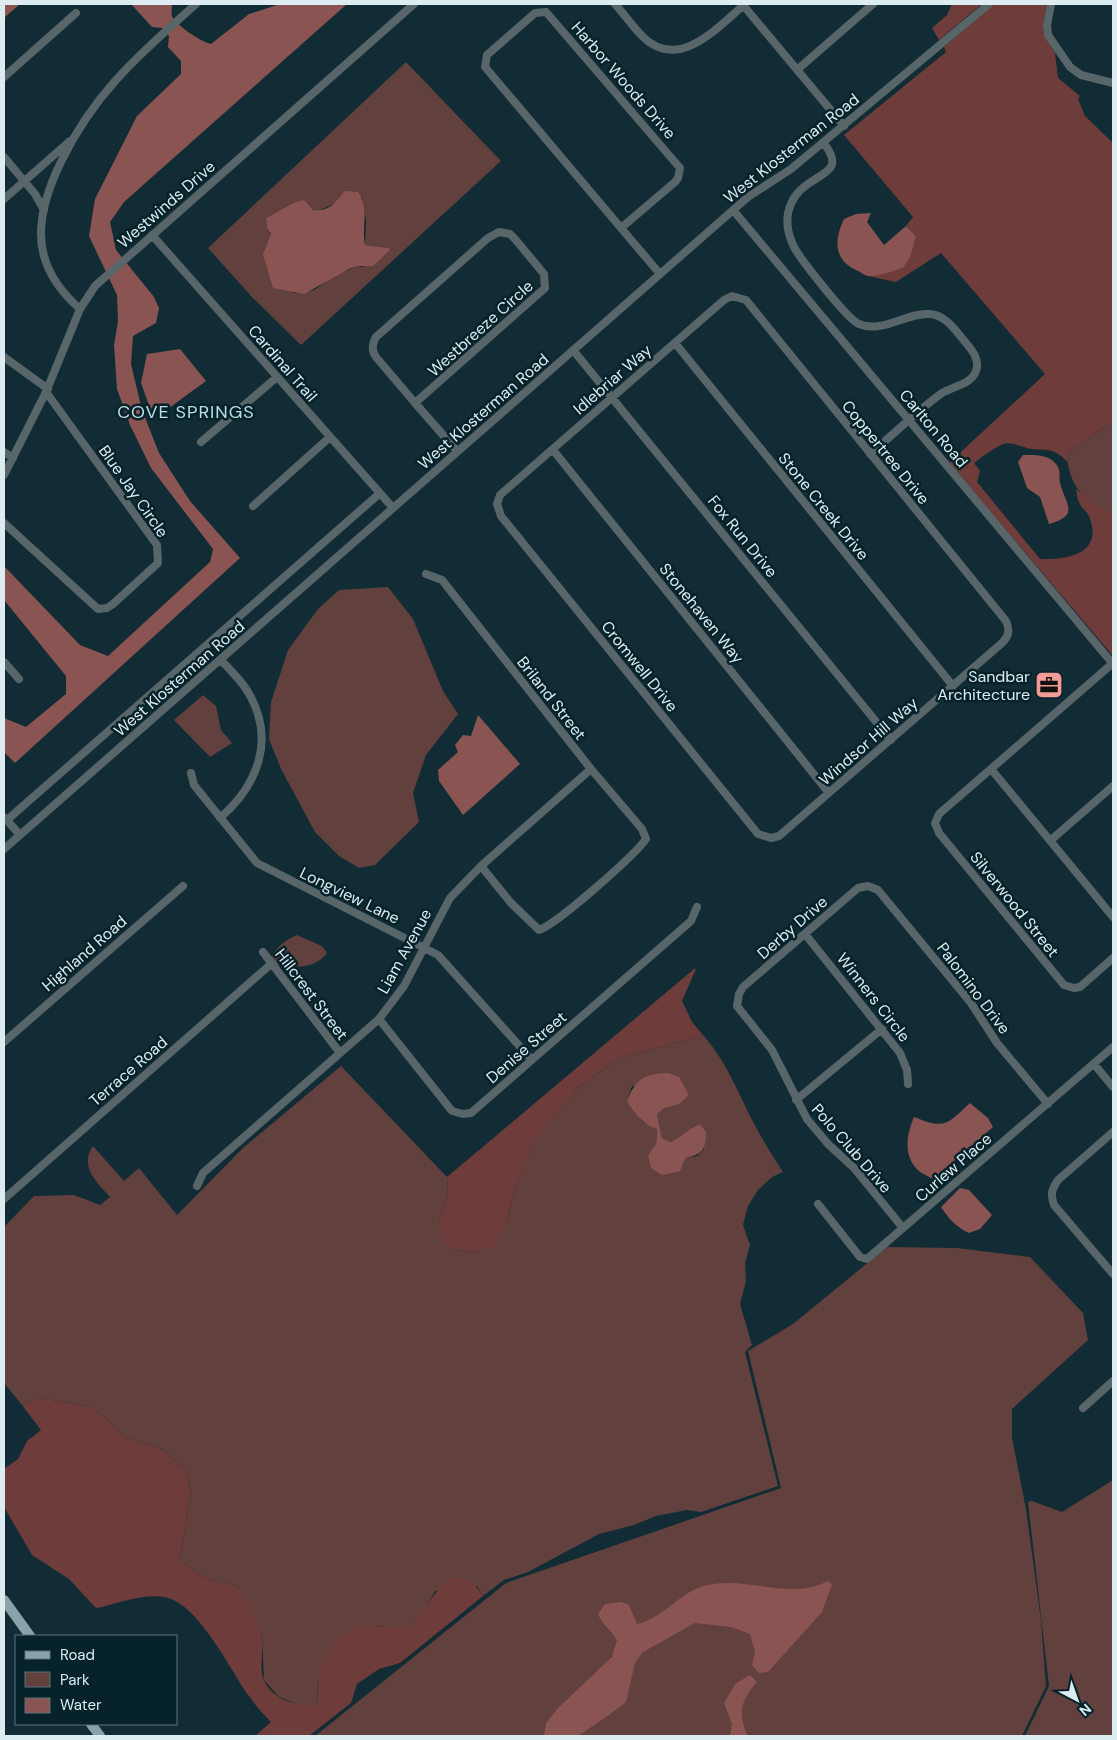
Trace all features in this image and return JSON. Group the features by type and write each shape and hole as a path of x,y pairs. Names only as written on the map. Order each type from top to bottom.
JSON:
{"main road":[{"path":"4,1600 29,1635"},
{"path":"92,1725 100,1736"}],"street":[{"path":"80,309 62,291 46,263 41,234 44,210 55,176 75,137 116,80 196,4"},
{"name":"Westwinds Drive","path":"4,475 47,390 80,309 105,276 414,4"},
{"path":"615,4 643,36 653,44 680,49 695,45 744,4 844,126"},
{"path":"798,69 873,4"},
{"name":"West Klosterman Road","path":"4,849 734,210 844,126 989,4"},
{"path":"1051,4 1047,25 1048,35 1070,67 1081,75 1113,83"},
{"name":"Harbor Woods Drive","path":"621,228 675,182 680,168 550,15 546,12 535,14 487,55 485,67 621,228 660,274"},
{"path":"4,76 76,13"},
{"path":"4,199 75,137"},
{"path":"823,142 832,157 831,168 824,175 802,189 791,202 787,213 788,234 796,250 854,322 872,326 930,314 952,325 976,357 976,372 971,378 942,394 870,454"},
{"path":"4,157 38,198 44,210"},
{"name":"Carlton Road","path":"734,210 1113,663"},
{"name":"Westbreeze Circle","path":"499,232 510,234 544,274 545,288 415,403 373,353 373,342 376,336 488,238 499,232"},
{"name":"Cardinal Trail","path":"152,235 393,508"},
{"name":"Idlebriar Way","path":"500,495 727,297 736,296 746,300"},
{"name":"Coppertree Drive","path":"746,300 1006,621"},
{"name":"Stone Creek Drive","path":"674,343 953,686"},
{"name":"Fox Run Drive","path":"573,350 613,396 891,740"},
{"path":"4,356 47,390"},
{"path":"201,442 276,377"},
{"name":"Blue Jay Circle","path":"4,523 98,608 107,608 113,604 158,563 157,545 47,390"},
{"path":"415,403 458,451"},
{"path":"253,506 330,437"},
{"name":"Stonehaven Way","path":"553,450 829,793"},
{"path":"4,452 13,458"},
{"path":"20,835 5,818 379,494"},
{"name":"Cromwell Drive","path":"500,495 497,504 501,516 758,834 771,838 780,836"},
{"name":"Briland Street","path":"426,574 442,580 591,769 642,829 646,839 564,914 548,927 539,930 511,903 481,866"},
{"name":"Windsor Hill Way","path":"780,836 1006,639 1009,633 1006,621"},
{"path":"220,818 240,800 252,783 259,759 261,735 257,712 249,693 221,660"},
{"path":"4,662 19,679"},
{"path":"1113,663 992,769 1113,917"},
{"name":"Liam Avenue","path":"197,1186 203,1173 379,1019 404,986 450,898 481,866 591,769"},
{"name":"Silverwood Street","path":"992,769 939,814 935,823 939,833 1062,983 1074,988 1082,985 1113,958"},
{"name":"Longview Lane","path":"191,773 194,785 252,859 264,867 424,947 444,960 532,1060"},
{"path":"1051,840 1113,786"},
{"name":"Highland Road","path":"4,1042 183,886"},
{"name":"Derby Drive","path":"737,1006 738,998 744,987 858,888 868,886 878,890"},
{"name":"Palomino Drive","path":"878,890 971,1002 997,1043 1048,1104"},
{"name":"Denise Street","path":"379,1019 456,1113 467,1114 474,1111 691,921 697,907"},
{"name":"Winners Circle","path":"805,934 882,1029 903,1058 907,1070 908,1084"},
{"name":"Hillcrest Street","path":"262,952 340,1053"},
{"name":"Terrace Road","path":"4,1199 271,964"},
{"name":"Polo Club Drive","path":"737,1006 772,1050 804,1115 828,1144 854,1168 903,1228"},
{"path":"796,1100 882,1029"},
{"name":"Curlew Place","path":"818,1204 863,1259 867,1259 1113,1047"},
{"path":"1094,1064 1113,1087"},
{"path":"1113,1132 1058,1180 1052,1189 1052,1198 1054,1204 1113,1274"},
{"path":"1083,1408 1113,1381"}],"green space":[{"path":"406,62 501,161 301,345 251,296 208,248","holes":["342,194 362,198 366,221 365,245 389,248 362,267 358,266 336,275 314,290 295,293 289,290 282,290 264,251 271,233 267,228 266,218 293,203 318,211 339,201"]},
{"path":"1113,422 1113,513 1094,505 1080,492 1071,475 1067,455 1080,443"},
{"path":"388,587 413,619 443,691 458,714 426,755 413,793 419,822 375,865 359,868 339,856 315,832 281,769 269,739 271,702 288,650 318,609 339,590"},
{"path":"203,695 216,706 221,730 232,743 210,757 174,720"},
{"path":"297,935 322,946 327,953 311,965 291,967 277,965 271,957 282,944"},
{"path":"703,1035 726,1068 760,1135 783,1172 772,1177 758,1190 748,1206 743,1225 750,1245 745,1263 746,1281 740,1304 752,1345 745,1352 778,1486 701,1512 687,1510 656,1516 634,1525 599,1534 528,1572 504,1580 483,1596 477,1586 435,1591 424,1611 411,1626 393,1629 377,1626 318,1680 317,1706 300,1706 278,1696 264,1680 262,1637 237,1585 206,1578 193,1571 180,1559 191,1491 186,1471 162,1449 123,1437 107,1419 91,1407 41,1398 22,1405 4,1383 4,1227 34,1196 74,1195 100,1205 110,1197 99,1186 89,1167 89,1153 93,1146 124,1181 139,1168 177,1215 243,1148 341,1066 447,1177 448,1194 439,1222 454,1249 478,1253 507,1222 512,1198 533,1141 579,1087 617,1059","holes":["632,1086 683,1086 689,1095 657,1114 662,1138 671,1142 685,1136 695,1126 704,1149 697,1156 686,1158 683,1166 648,1155 656,1144 657,1128 643,1122 627,1102"]},
{"path":"887,1247 957,1248 1030,1257 1083,1313 1088,1340 1012,1409 1012,1438 1026,1509 1041,1620 1046,1686 1022,1736 315,1736 506,1583 781,1488 748,1351 793,1324"},
{"path":"1113,1480 1113,1736 1025,1736 1049,1686 1028,1502 1032,1501 1062,1512"}],"shaded area":[{"path":"952,4 982,4 939,40 932,28 947,15"},
{"path":"994,4 1047,4 1043,24 1044,35 1055,53 1058,78 1080,96 1078,99 1085,116 1113,143 1113,422 1080,443 1067,455 1067,462 1062,456 1051,451 1030,449 1010,443 1001,445 974,463 980,471 977,482 1040,559 1072,556 1087,547 1092,539 1089,516 1079,502 1076,489 1095,504 1113,513 1113,656 949,463 1045,374 941,253 896,282 868,276 903,268 916,236 906,226 913,217 844,135 946,52 944,47"},
{"path":"696,969 682,1001 692,1022 703,1035 617,1059 579,1087 533,1142 512,1198 507,1222 496,1244 478,1253 454,1249 444,1244 439,1222 448,1194 447,1177"},
{"path":"41,1398 91,1407 107,1419 123,1437 162,1449 186,1471 191,1491 180,1559 193,1571 206,1578 237,1585 259,1627 262,1639 262,1675 264,1680 273,1693 287,1701 317,1706 319,1676 323,1659 334,1643 353,1629 358,1627 411,1626 449,1578 465,1579 473,1583 483,1596 400,1663 379,1669 357,1684 351,1703 309,1736 255,1736 271,1722 251,1699 212,1639 189,1611 177,1602 155,1596 147,1596 96,1608 69,1579 32,1555 4,1507 4,1469 18,1459 27,1441 41,1430 22,1405"}],"water":[{"path":"4,4 20,4 4,18"},
{"path":"131,4 172,4 172,16 178,24 196,37 211,44 249,14 280,4 347,4 124,202 110,222 116,250 154,297 159,308 156,323 133,336 131,364 142,410 159,453 190,501 240,558 15,763 4,752 4,718 26,727 66,694 66,676 4,600 4,566 80,645 108,656 210,562 213,549 151,468 130,425 117,389 114,345 118,321 117,295 89,236 95,199 137,116 181,74 181,61 168,47 169,36 162,28 152,27"},
{"path":"345,191 358,192 362,198 364,205 365,245 389,248 390,250 373,266 358,266 349,269 304,294 273,288 263,254 271,233 267,228 266,218 293,203 304,200 313,210 328,208"},
{"path":"871,213 867,222 884,245 906,226 916,236 910,257 903,268 867,276 850,266 840,255 837,242 844,219 856,214"},
{"path":"180,349 206,381 169,408 152,414 141,383 147,354"},
{"path":"1023,455 1037,455 1049,458 1058,466 1060,483 1068,508 1068,513 1059,521 1049,524 1040,497 1027,488 1018,462"},
{"path":"478,715 520,764 463,815 439,781 438,770 458,752 455,745 463,735 471,736"},
{"path":"668,1073 679,1077 689,1095 679,1104 665,1108 657,1114 662,1138 671,1142 700,1124 706,1132 706,1138 702,1150 696,1155 686,1158 680,1171 662,1175 651,1168 648,1155 656,1144 657,1129 643,1122 627,1102 633,1088 641,1079"},
{"path":"970,1103 988,1118 993,1127 933,1179 916,1168 909,1156 908,1136 914,1117 933,1123 945,1123"},
{"path":"960,1188 969,1190 992,1215 980,1229 969,1233 953,1222 941,1207"},
{"path":"828,1581 832,1584 822,1612 768,1672 759,1673 752,1665 755,1652 750,1634 731,1627 695,1623 643,1652 635,1663 626,1702 609,1715 578,1736 544,1736 546,1723 559,1707 612,1657 617,1640 598,1614 605,1604 621,1602 629,1605 637,1624 654,1617 703,1586 735,1583 797,1589 813,1587"},
{"path":"750,1675 757,1682 747,1695 742,1707 743,1720 748,1736 730,1736 732,1724 724,1703 735,1684"}],"place":[{"name":"Sandbar Architecture","path":"1049,685"}],"district":[{"name":"COVE SPRINGS","path":"186,412"}]}
